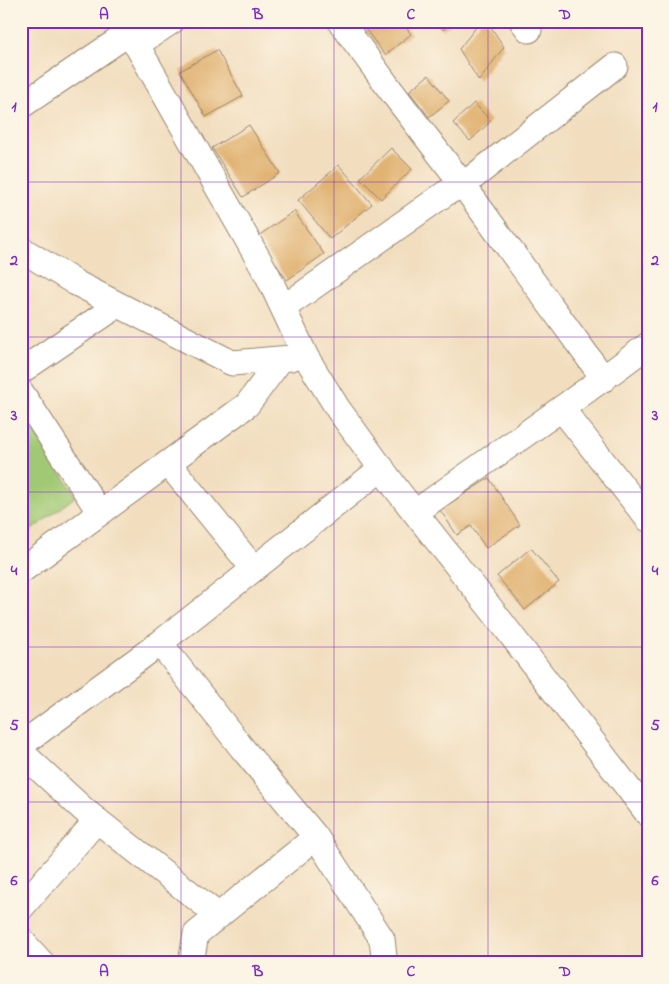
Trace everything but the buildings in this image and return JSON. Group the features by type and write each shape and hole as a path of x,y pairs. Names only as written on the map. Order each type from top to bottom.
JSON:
{"street":[{"path":"21,106 129,33 172,21"},
{"path":"340,21 463,184 604,379"},
{"path":"129,33 268,276 306,357 338,410 500,618 648,814"},
{"path":"283,308 446,193 463,184 615,66"},
{"path":"21,249 76,283 232,363 306,357"},
{"path":"21,371 118,305"},
{"path":"416,512 604,379 648,345"},
{"path":"22,570 248,405 281,359"},
{"path":"21,392 100,513"},
{"path":"562,409 648,520"},
{"path":"168,463 254,569"},
{"path":"21,745 160,643 382,468"},
{"path":"160,643 242,748 316,836 382,939 384,957 382,963"},
{"path":"21,752 97,820 219,916"},
{"path":"21,908 97,820"},
{"path":"191,963 196,934 316,836"},
{"path":"21,940 42,963"}],"green space":[{"path":"21,409 76,496 21,538"}]}
